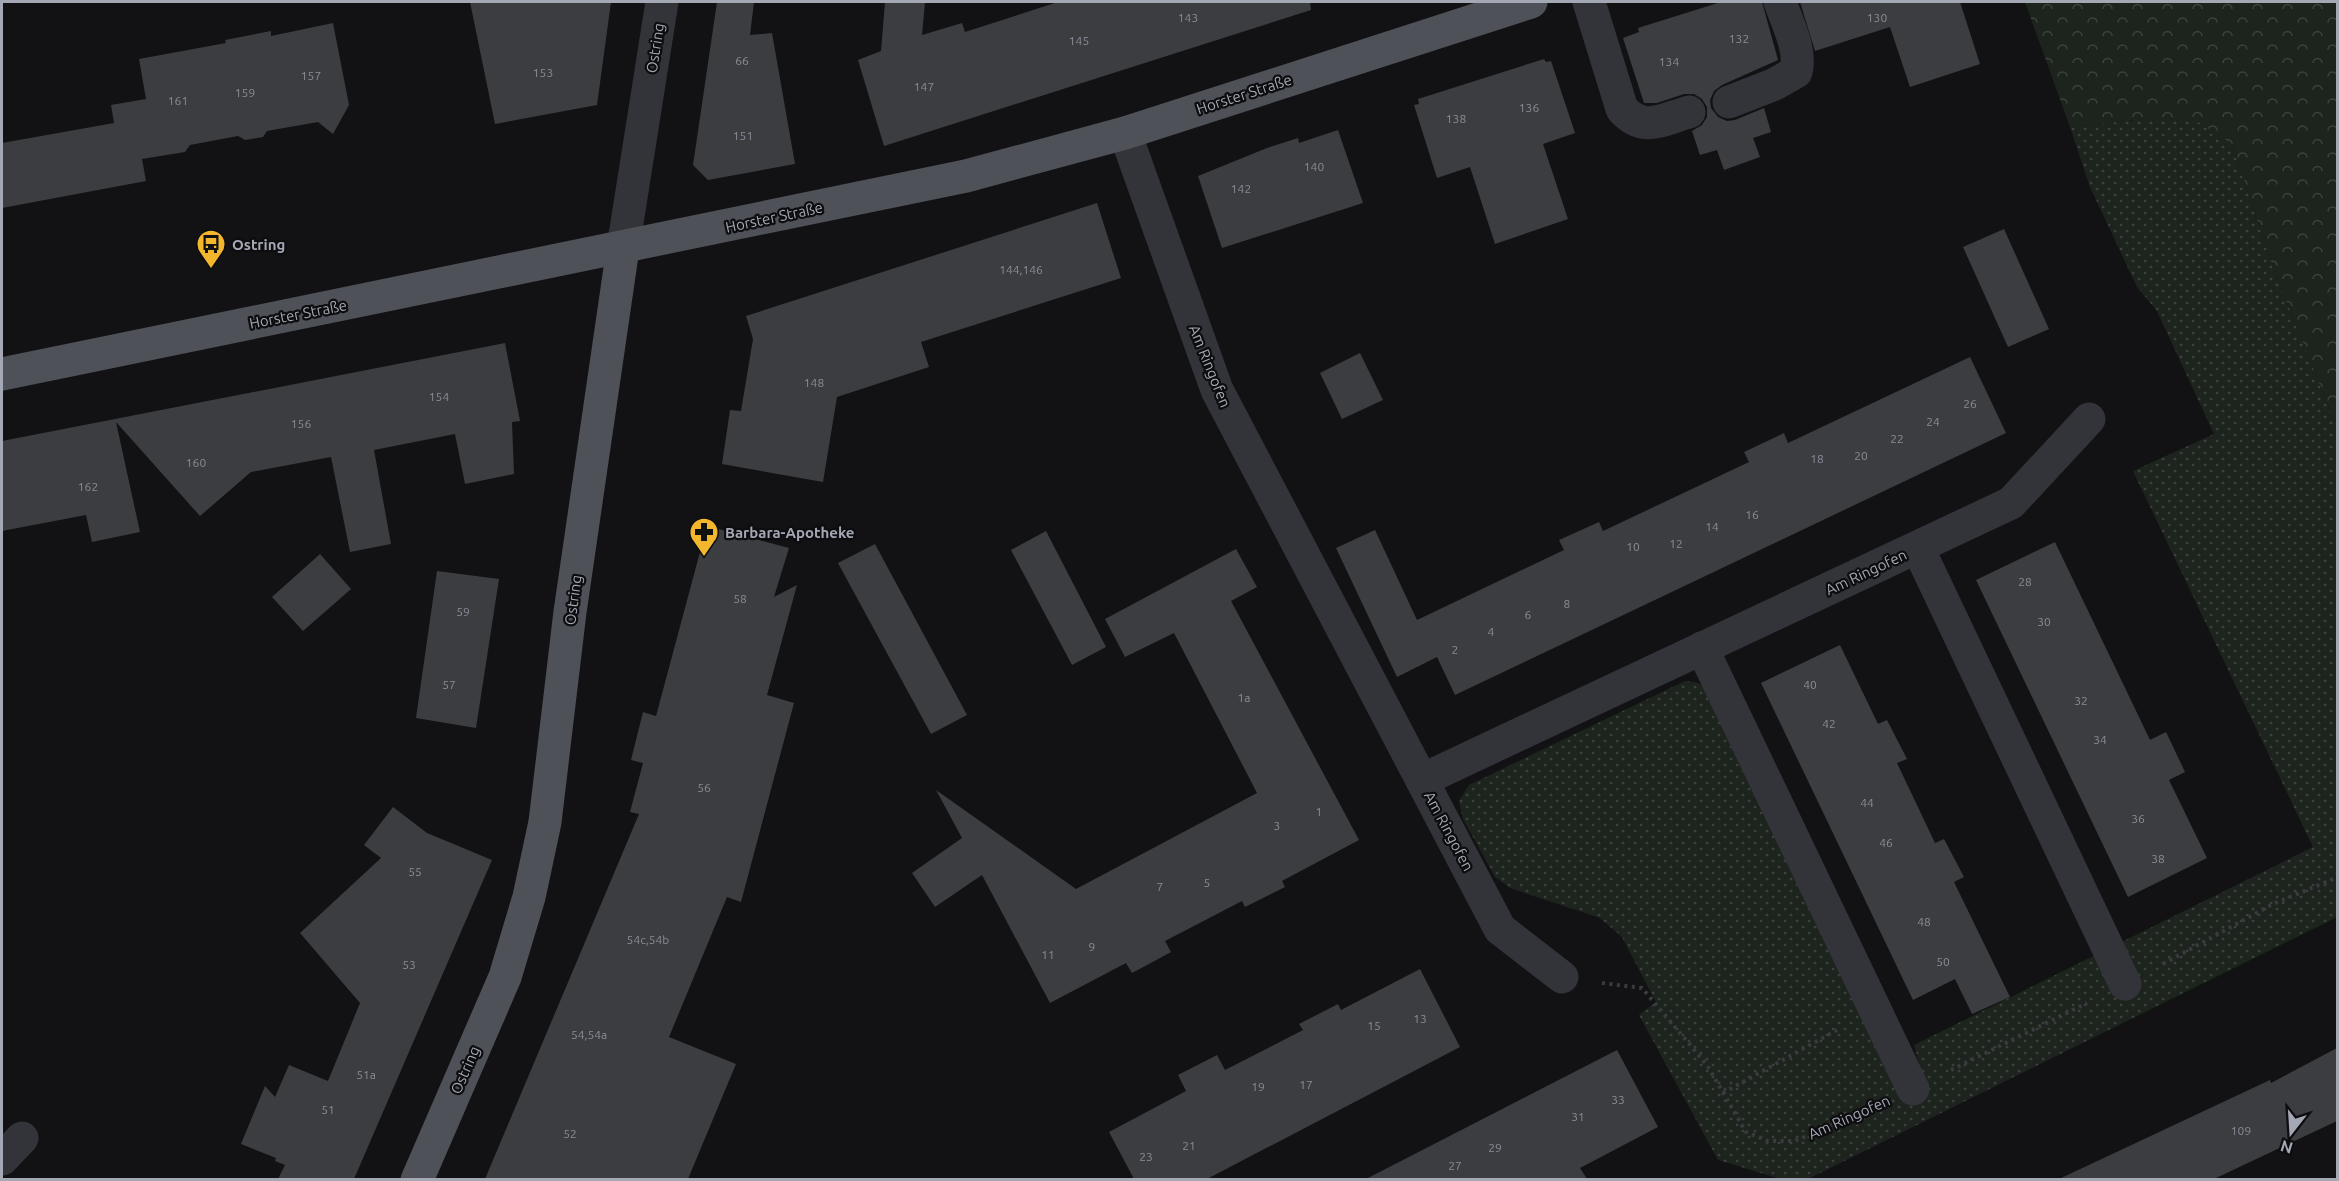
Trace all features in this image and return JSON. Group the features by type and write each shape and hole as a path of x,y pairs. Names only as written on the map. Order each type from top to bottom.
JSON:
{"main road":[{"name":"Horster Straße","path":"2,374 966,176 1125,133 1531,2"},
{"name":"Ostring","path":"417,1179 505,977 530,897 546,822 570,612 623,248"}],"street":[{"name":"Ostring","path":"623,248 662,2"},
{"path":"1589,2 1622,109 1632,120 1647,125 1689,112"},
{"path":"1729,102 1775,84 1796,72 1798,64 1796,52 1780,2"},
{"name":"Am Ringofen","path":"1125,133 1217,390 1500,929 1562,978"},
{"name":"Am Ringofen","path":"1422,780 2011,503 2089,419"},
{"path":"1918,548 2125,984"},
{"path":"1702,648 1913,1089"}],"path":[{"name":"Am Ringofen","path":"1562,978 1642,988 1707,1065 1746,1132 1768,1141 1795,1141 1913,1089 2125,984 2274,904 2337,876"},
{"path":"1723,1093 1876,1012"}],"green space":[{"path":"2025,2 2337,2 2337,428 2273,268 2232,144 2145,119 2070,127"},
{"path":"2145,119 2198,122 2232,144 2273,268 2337,428 2337,917 1808,1179 1781,1179 1718,1160 1639,1015 1656,1002 1622,937 1600,918 1510,888 1495,877 1463,819 1459,801 1469,785 1685,681 1699,683 1710,694 1894,1079 1920,1066 1914,1045 2313,847 2133,471 2214,434 2157,311 2137,287 2090,187 2070,127"}],"building":[{"path":"470,2 611,2 597,105 495,124"},
{"path":"717,2 754,2 750,35 772,33 795,164 708,180 693,165"},
{"path":"885,2 925,2 922,35 962,23 965,32 1058,2 1310,2 1311,10 884,146 858,60 881,51"},
{"path":"1721,2 1762,2 1778,60 1722,85 1714,91 1710,100 1711,108 1718,117 1727,121 1735,120 1764,108 1771,132 1753,138 1760,157 1724,170 1717,150 1700,155 1692,131 1702,125 1707,117 1707,107 1702,99 1694,94 1684,94 1657,103 1644,103 1623,38 1639,32 1638,28"},
{"path":"1800,2 1960,2 1980,64 1910,87 1890,27 1815,51"},
{"path":"333,23 349,105 333,134 318,122 267,131 263,137 245,140 238,136 190,145 185,152 142,159 146,181 2,208 2,143 114,123 111,105 146,99 139,59 226,43 225,40 271,31 271,36"},
{"path":"1544,59 1546,62 1551,61 1575,133 1543,144 1568,219 1495,244 1470,167 1437,178 1414,105 1419,104 1418,99"},
{"path":"1338,130 1363,203 1222,248 1198,176 1267,148 1298,138 1299,143"},
{"path":"1097,203 1121,278 921,342 929,367 837,397 823,482 722,464 730,410 741,411 753,339 746,316"},
{"path":"2004,229 2049,329 2008,347 1963,247"},
{"path":"505,343 520,421 512,422 514,474 465,484 455,434 374,450 391,544 350,552 331,457 251,472 200,516 116,422 140,532 92,542 86,515 2,531 2,441"},
{"path":"1360,353 1383,400 1342,419 1320,373"},
{"path":"1970,357 2006,433 1455,695 1437,657 1397,677 1336,548 1375,530 1417,620 1564,550 1559,540 1599,522 1603,531 1749,462 1744,452 1784,433 1788,443"},
{"path":"707,526 789,548 774,597 797,585 767,695 794,703 741,902 727,897 669,1037 736,1064 688,1179 485,1179 639,814 630,812 643,763 631,760 643,712 656,716"},
{"path":"1046,531 1106,647 1072,665 1011,550"},
{"path":"2055,542 2150,740 2166,732 2185,772 2169,780 2207,858 2128,897 1976,580"},
{"path":"875,544 967,715 931,734 838,563"},
{"path":"1236,549 1257,587 1231,601 1359,840 1282,881 1285,887 1245,907 1242,901 1165,941 1171,952 1132,973 1126,963 1050,1003 982,875 935,907 912,873 962,838 936,790 1076,889 1257,793 1174,633 1125,657 1105,619"},
{"path":"320,554 351,589 303,631 272,597"},
{"path":"437,571 499,579 476,728 416,718"},
{"path":"1840,645 1878,724 1887,720 1907,759 1897,763 1935,843 1944,839 1964,877 1954,882 2010,997 1972,1014 1955,979 1913,1000 1761,683"},
{"path":"393,807 427,833 492,860 354,1179 278,1179 285,1165 275,1161 276,1158 241,1144 265,1086 275,1097 289,1065 328,1081 360,1003 300,933 381,858 364,845"},
{"path":"1420,969 1460,1047 1207,1179 1134,1179 1109,1132 1186,1091 1178,1075 1217,1055 1225,1070 1303,1030 1299,1024 1338,1004 1341,1010"},
{"path":"2337,1048 2337,1121 2214,1179 2059,1179 2270,1080 2271,1083"},
{"path":"1617,1050 1658,1127 1580,1168 1587,1179 1366,1179"}],"place":[{"name":"Ostring","path":"211,270"},
{"name":"Barbara-Apotheke","path":"704,558"}]}
